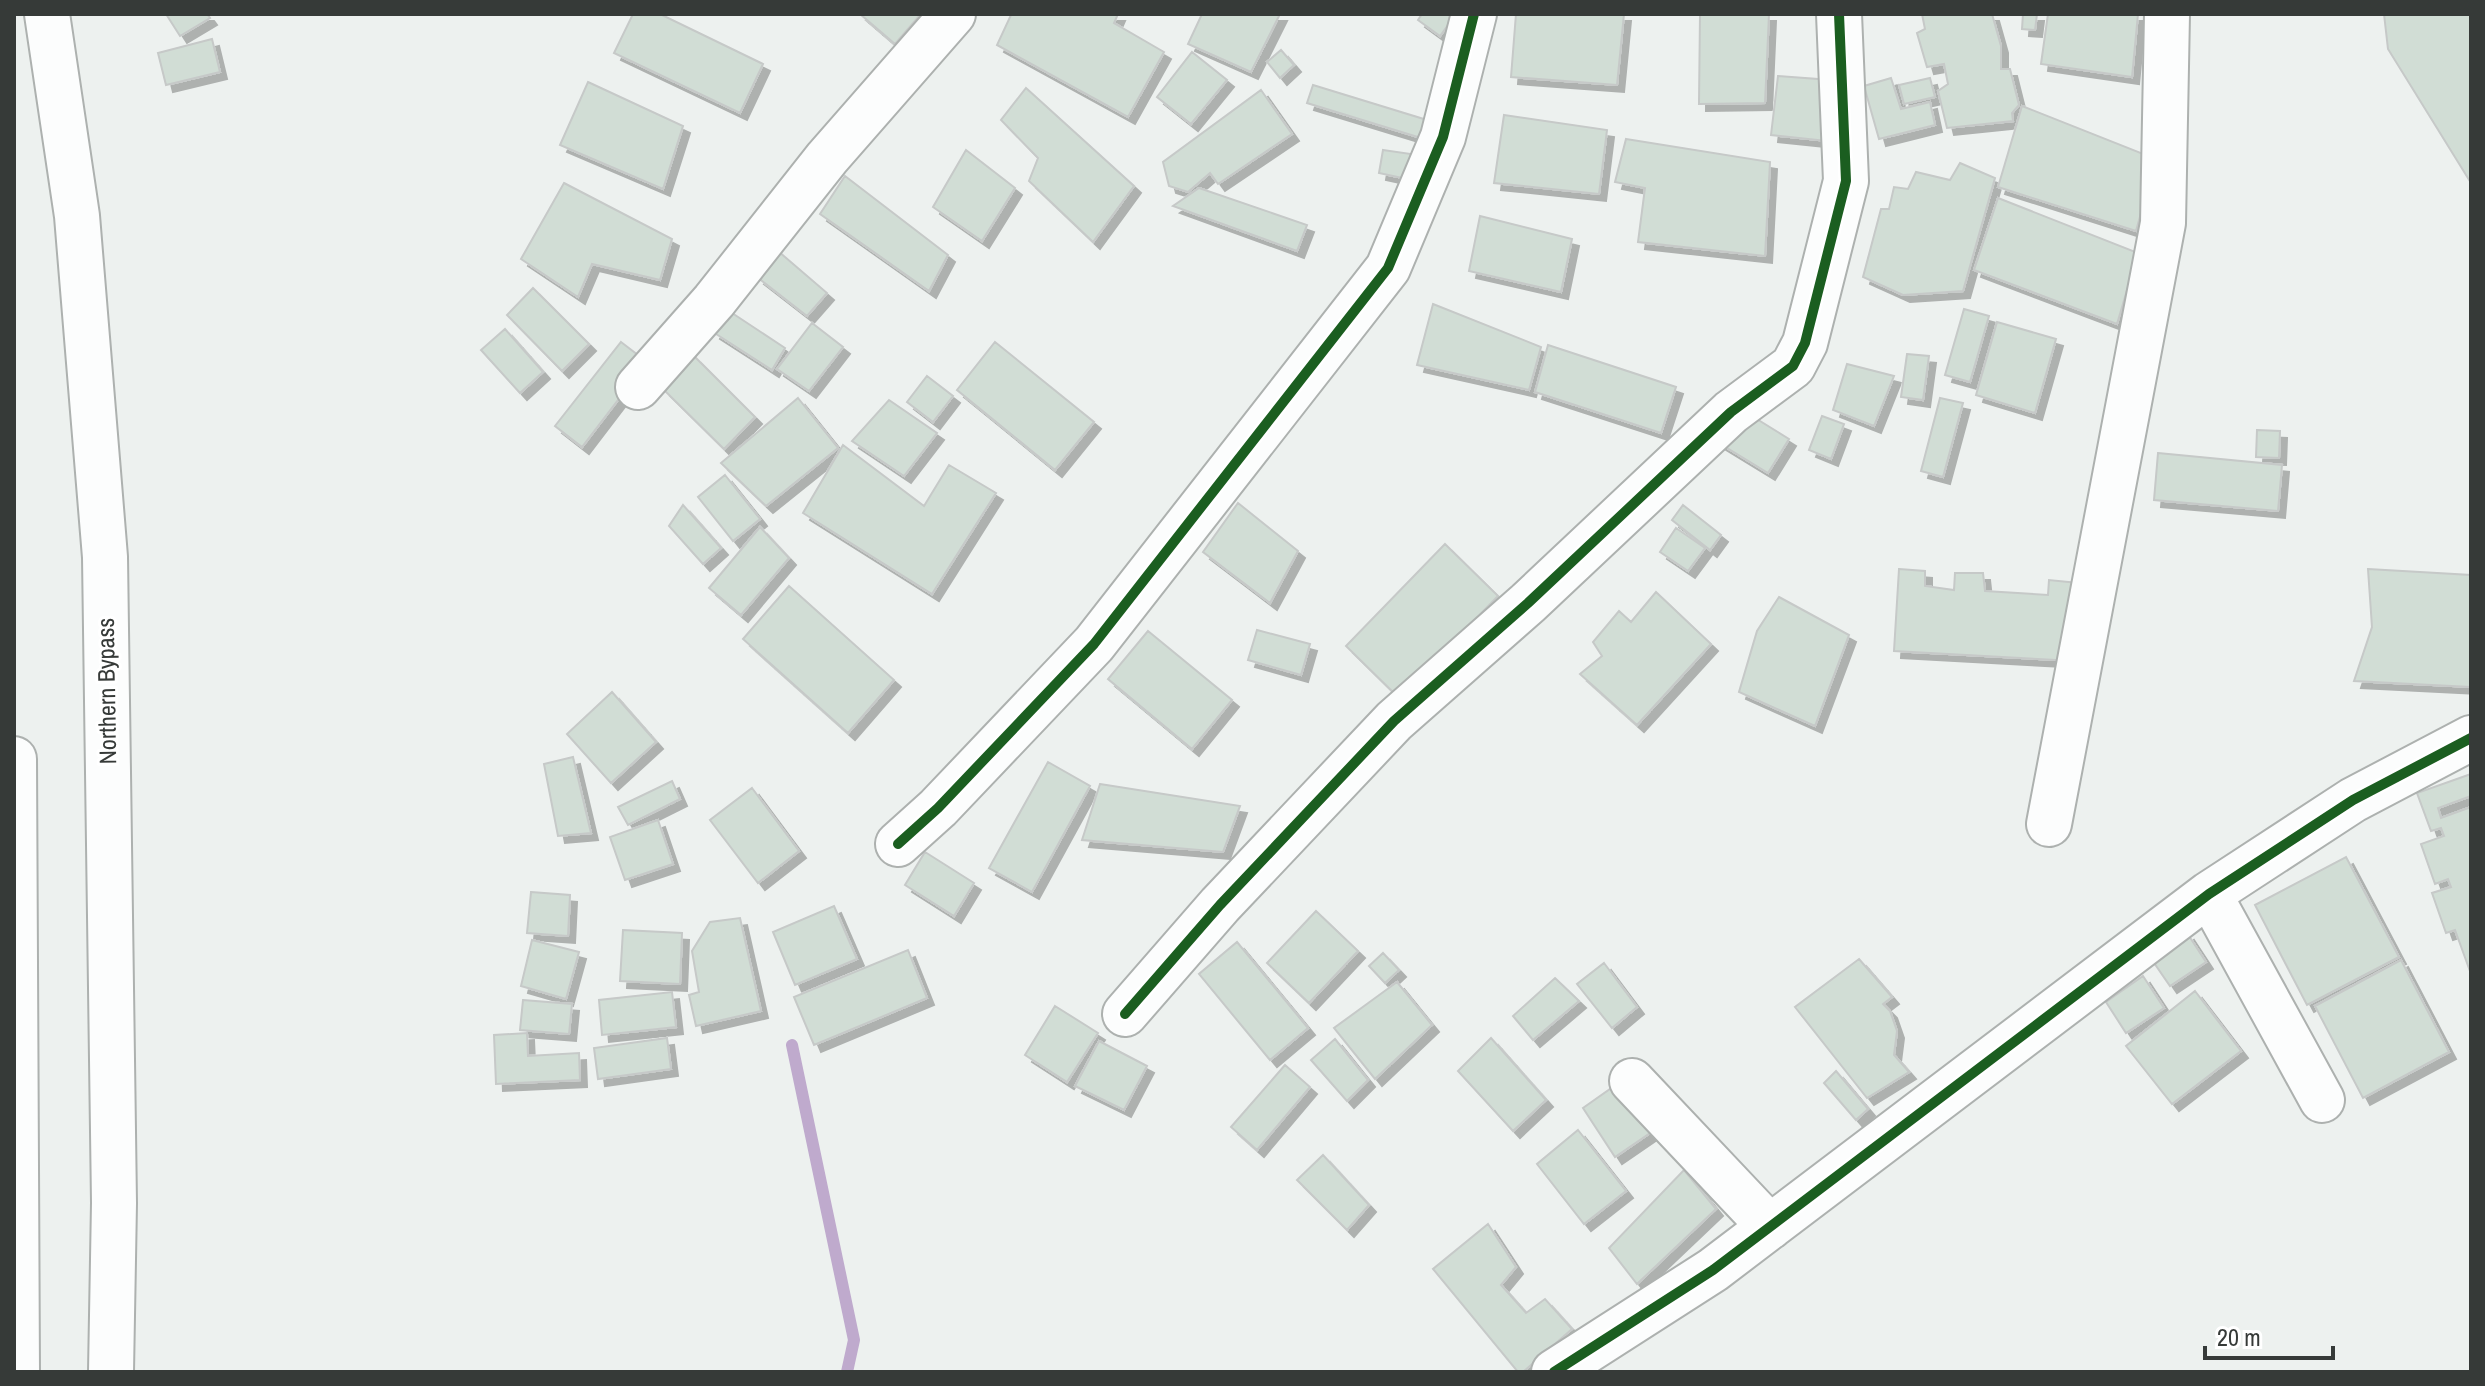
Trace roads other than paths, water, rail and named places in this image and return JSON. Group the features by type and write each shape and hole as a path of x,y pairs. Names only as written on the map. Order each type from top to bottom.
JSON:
{"main road":[{"name":"Northern Bypass","path":"47,14 77,216 105,557 114,1203 111,1372"},
{"path":"638,387 714,301 827,158 953,14"},
{"path":"1125,1014 1220,905 1394,721 1528,603 1731,412 1793,366 1805,343 1846,181 1839,14"},
{"path":"2049,824 2163,223 2167,14"},
{"path":"898,844 938,808 1094,644 1388,268 1443,137 1470,34"},
{"path":"1554,1372 1713,1270 2209,894 2353,800 2471,738"},
{"path":"14,759 17,1372"},
{"path":"2209,894 2322,1100"},
{"path":"1632,1081 1770,1227"}],"waterway":[{"path":"792,1045 854,1340 847,1372"}]}
